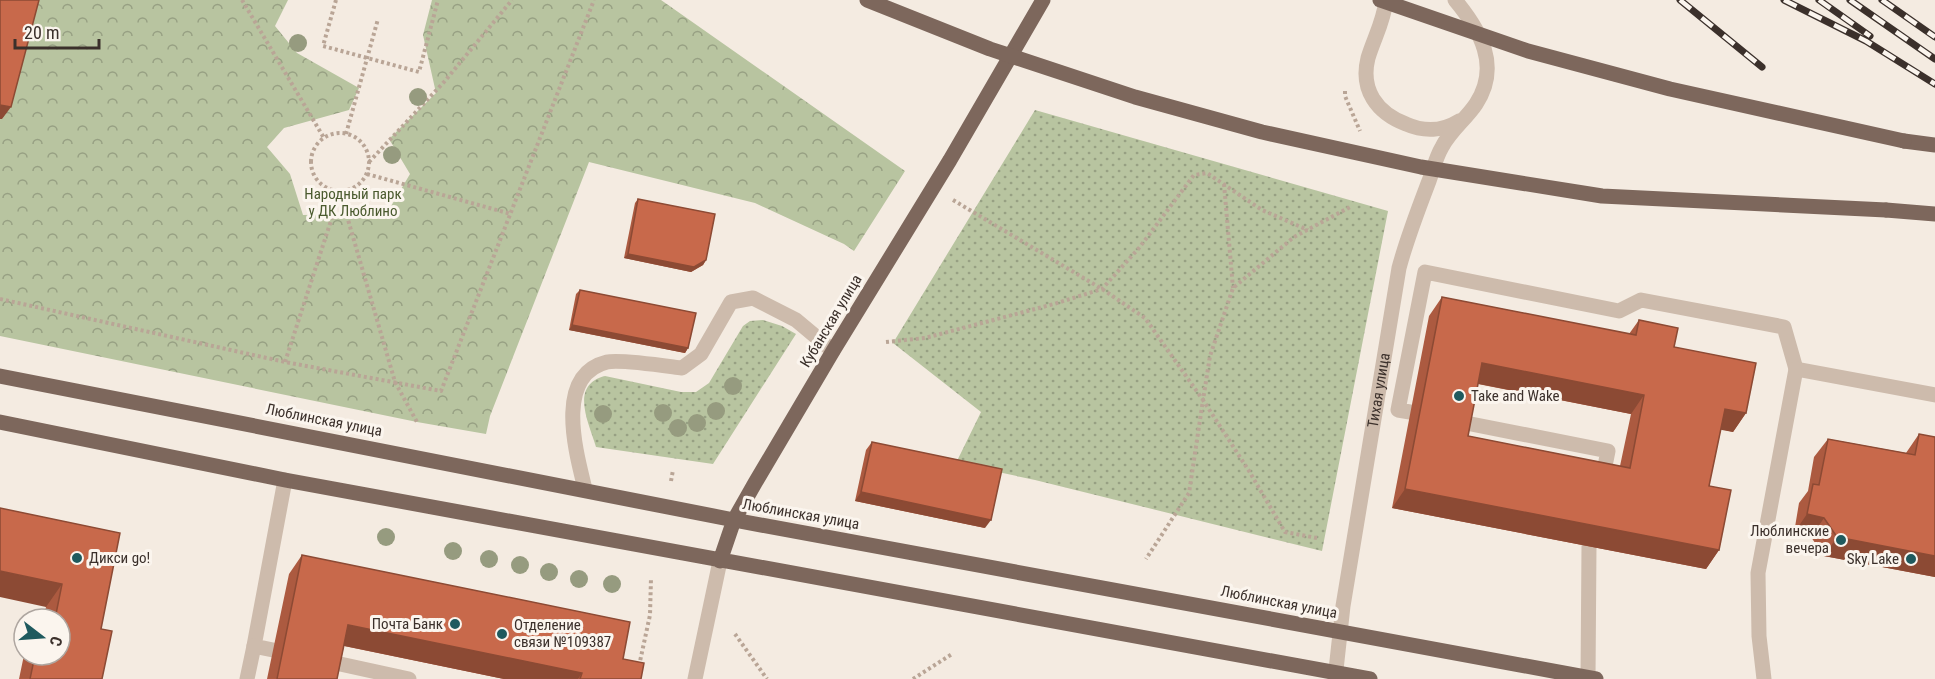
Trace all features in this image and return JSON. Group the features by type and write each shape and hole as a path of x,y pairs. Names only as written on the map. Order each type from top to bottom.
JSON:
{"main road":[{"path":"867,0 990,49 1135,97 1262,132 1421,167 1602,196 1935,214"},
{"name":"Кубанская улица","path":"720,561 734,520 1043,0"},
{"path":"1380,0 1528,51 1670,89 1904,141 1935,145"},
{"name":"Люблинская улица","path":"0,376 734,520 1592,678"},
{"path":"0,422 285,480 1335,676 1370,679"}],"street":[{"path":"1386,0 1385,13 1368,60 1367,86 1377,106 1390,118 1408,126 1429,130 1449,127 1467,116"},
{"name":"Тихая улица","path":"1335,676 1345,594 1399,268 1409,231 1442,146 1478,102 1485,83 1487,60 1482,39 1469,17 1455,0"},
{"path":"1410,412 1398,410 1425,272 1618,310 1641,300 1784,327 1796,369 1758,573 1759,636 1764,679"},
{"path":"585,489 576,451 572,420 578,385 594,367 610,361 682,368 701,354 731,302 753,298 796,320 833,351"},
{"path":"1796,369 1935,395"},
{"path":"1461,422 1608,451 1602,484"},
{"path":"247,679 285,480"},
{"path":"1589,546 1592,678"},
{"name":"Кубанская улица","path":"695,679 720,561"},
{"path":"254,646 273,650"},
{"path":"332,662 350,673 410,679"}],"path":[{"path":"242,0 324,138"},
{"path":"336,0 323,46 419,72 438,0"},
{"path":"369,162 444,82 512,0"},
{"path":"0,298 285,362 441,391 594,0"},
{"path":"346,134 378,19"},
{"path":"333,134 346,134 360,142 367,151 369,162 367,174 356,187 340,192 325,189 314,178 310,164 314,149 324,138 333,134"},
{"path":"886,342 924,338 1102,289 1139,248 1194,175 1207,173 1262,210 1308,230"},
{"path":"367,174 511,214"},
{"path":"1146,559 1189,493 1210,356 1233,288 1224,183"},
{"path":"285,362 340,192"},
{"path":"340,192 395,382 417,422"},
{"path":"953,200 1102,289 1145,318 1203,400 1285,532 1317,538"},
{"path":"1233,288 1294,237 1352,206"},
{"path":"671,481 673,470"},
{"path":"639,668 650,615 651,578"},
{"path":"735,634 767,679"},
{"path":"913,679 952,654"}],"green space":[{"name":"Народный парк у ДК Люблино","path":"0,0 288,0 275,26 297,53 359,88 349,110 284,128 267,147 290,174 303,215 387,213 410,174 389,139 436,93 423,35 432,0 661,0 905,171 854,251 844,244 755,203 589,162 490,416 486,434 417,422 0,336 0,119 2,119"},
{"path":"1035,110 1388,211 1322,551 1035,480 956,463 981,412 893,343"},
{"path":"763,320 782,326 796,334 713,464 596,447 584,406 587,388 594,381 605,376 681,392 696,392 709,383 743,326 750,321"}],"building":[{"path":"0,0 39,0 11,107 0,105"},
{"path":"638,199 715,214 706,260 694,267 628,254"},
{"path":"580,290 696,313 688,348 572,325"},
{"path":"1442,297 1636,335 1639,320 1678,328 1674,347 1756,363 1746,413 1725,409 1709,486 1731,490 1719,550 1405,489","holes":["1482,363 1644,395 1630,468 1468,436"]},
{"path":"1919,434 1935,437 1935,556 1837,537 1824,518 1807,514 1813,484 1819,485 1828,439 1915,455"},
{"path":"872,442 1002,469 991,520 861,492"},
{"path":"0,508 120,533 101,629 112,631 102,679 30,679 32,667 72,667 72,607 57,607 62,584 0,571"},
{"path":"302,555 630,622 623,659 644,663 641,679 580,679 582,673 348,625 337,679 277,679"}],"railway":[{"path":"1680,0 1762,67"},
{"path":"1784,0 1866,41 1935,84"},
{"path":"1819,0 1870,36"},
{"path":"1850,0 1935,59"},
{"path":"1882,0 1935,37"}],"place":[{"name":"Take and Wake","path":"1459,396"},
{"name":"Люблинские вечера","path":"1841,540"},
{"name":"Дикси go!","path":"77,558"},
{"name":"Sky Lake","path":"1911,559"},
{"name":"Почта Банк","path":"455,624"},
{"name":"Отделение связи №109387","path":"502,634"}]}
